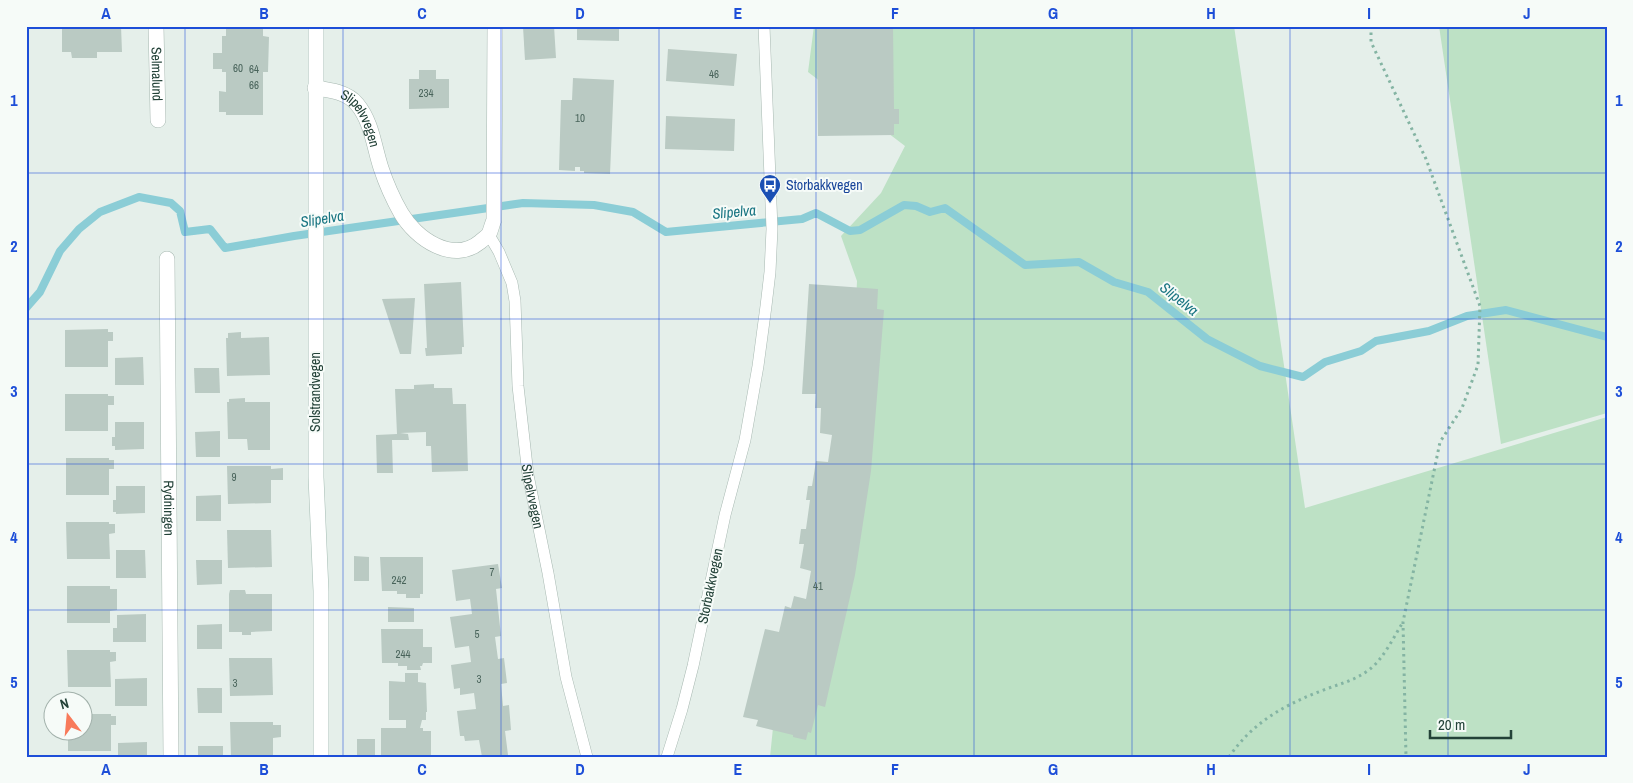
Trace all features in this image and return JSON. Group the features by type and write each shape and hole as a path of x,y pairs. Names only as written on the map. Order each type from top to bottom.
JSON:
{"street":[{"name":"Selmalund","path":"156,26 158,120"},
{"name":"Solstrandvegen","path":"316,26 316,477 321,591 322,757"},
{"path":"489,235 494,220 495,202 493,130 494,26"},
{"name":"Slipelvvegen","path":"315,88 338,91 356,102 366,116 381,168 394,200 411,227 424,239 441,248 458,251 474,246 489,235"},
{"name":"Rydningen","path":"167,258 171,757"}],"lane":[{"name":"Storbakkvegen","path":"667,757 693,666 725,515 745,440 766,306 771,264 772,229 764,26"},
{"name":"Slipelvvegen","path":"489,235 499,252 512,283 515,301 518,386 528,475 548,573 566,677 587,757"}],"path":[{"path":"1371,26 1371,42 1426,159 1480,306 1478,365 1462,408 1440,442 1403,622 1406,757"},
{"path":"1229,757 1244,738 1268,717 1301,699 1345,683 1370,669 1379,661 1403,622"}],"green space":[{"path":"814,26 1234,26 1305,508 1607,417 1607,757 770,757 779,669 846,517 857,281 841,236 881,193 905,146 808,72"},
{"path":"1439,26 1607,26 1607,413 1501,444"}],"building":[{"path":"62,26 121,26 122,52 97,52 97,58 72,58 71,52 62,52"},
{"path":"226,26 263,26 263,36 269,37 268,72 263,72 263,115 226,115 226,112 219,112 219,91 226,92 226,72 222,72 222,69 213,69 213,53 222,53 222,36 226,36"},
{"path":"554,26 556,58 525,60 523,27"},
{"path":"577,26 619,26 619,41 577,40"},
{"path":"893,26 894,109 899,109 899,124 894,124 894,135 818,136 817,27"},
{"path":"668,49 737,54 734,86 666,81"},
{"path":"419,70 436,70 436,79 449,79 449,108 409,109 409,79 419,79"},
{"path":"573,78 614,80 610,174 584,173 584,171 580,171 580,167 575,167 575,171 559,170 561,100 572,100"},
{"path":"666,116 735,119 734,151 665,149"},
{"path":"461,282 464,347 462,347 462,354 426,356 424,284"},
{"path":"809,284 878,289 877,309 884,310 871,471 855,575 825,707 818,705 811,733 808,732 806,740 756,726 758,720 743,717 765,629 779,632 785,606 791,608 794,596 806,599 811,571 800,568 804,544 799,544 801,529 806,529 810,500 806,500 808,486 812,486 816,461 828,462 832,435 820,433 821,408 815,408 816,394 802,394"},
{"path":"415,298 411,354 400,354 382,299"},
{"path":"108,329 108,332 113,332 113,341 108,341 108,367 65,367 65,330"},
{"path":"241,332 241,338 269,337 270,375 227,376 226,338 228,338 228,333"},
{"path":"143,357 144,385 115,385 115,358"},
{"path":"194,368 219,368 220,393 195,393"},
{"path":"434,384 434,388 452,388 453,404 466,404 468,471 432,472 431,446 426,446 426,432 400,433 408,434 409,440 392,440 393,473 377,473 376,435 397,434 395,389 414,389 414,385"},
{"path":"65,394 108,394 108,396 114,396 114,405 108,405 108,431 65,431"},
{"path":"245,398 245,402 270,402 270,450 248,450 247,439 228,439 227,402 229,402 229,399"},
{"path":"115,422 144,422 144,449 115,450 115,446 112,446 112,437 115,437"},
{"path":"220,431 220,457 196,457 195,432"},
{"path":"66,458 109,458 109,460 114,460 114,469 109,469 109,495 66,495"},
{"path":"227,466 271,466 271,469 283,468 283,480 271,480 271,503 228,504"},
{"path":"116,486 145,486 145,513 116,514 116,512 113,512 113,500 116,500"},
{"path":"221,495 221,521 196,521 196,496"},
{"path":"66,522 109,522 109,524 115,524 115,533 109,534 110,559 67,559"},
{"path":"227,530 271,530 272,567 228,568"},
{"path":"116,550 145,550 146,578 116,578"},
{"path":"354,556 369,557 369,581 354,581"},
{"path":"380,557 423,557 423,594 420,594 420,598 406,598 406,594 397,594 397,591 382,591"},
{"path":"196,560 222,560 222,584 197,585"},
{"path":"498,564 502,588 496,589 501,636 495,637 498,659 504,658 507,683 501,684 503,706 509,705 511,730 505,731 508,755 482,757 479,740 465,741 464,736 460,736 457,711 476,709 474,693 460,695 460,688 454,689 451,665 471,662 469,646 455,648 450,617 472,614 470,599 456,601 452,570"},
{"path":"67,586 110,586 110,589 117,589 117,610 110,611 110,623 67,623"},
{"path":"230,590 245,590 246,594 272,594 272,631 251,632 251,635 242,635 242,632 229,632"},
{"path":"388,607 414,608 414,622 388,622"},
{"path":"146,614 146,642 113,642 113,628 117,628 117,615"},
{"path":"222,624 222,649 197,649 197,625"},
{"path":"381,629 423,629 423,647 432,647 432,663 423,663 420,666 421,670 407,670 407,666 398,666 398,663 382,663"},
{"path":"67,650 110,650 110,652 116,652 116,661 110,662 111,687 68,687"},
{"path":"229,658 272,658 273,695 230,696"},
{"path":"405,673 418,673 418,682 426,683 426,720 422,720 420,728 423,728 423,731 431,731 431,756 381,757 381,728 406,728 406,720 389,720 389,681 405,682"},
{"path":"147,678 147,706 115,706 115,679"},
{"path":"197,688 222,688 222,713 198,713"},
{"path":"92,714 111,714 111,716 116,716 116,725 111,725 111,751 68,751 68,740 92,740"},
{"path":"230,722 273,722 273,725 281,725 281,737 273,738 273,757 231,757"},
{"path":"357,739 375,739 375,757 357,757"},
{"path":"147,742 147,757 118,757 118,743"},
{"path":"198,746 223,746 223,757 198,757"}],"waterway":[{"name":"Slipelva","path":"26,308 40,292 60,251 79,229 100,212 139,197 171,203 180,211 185,232 210,229 225,248 294,236 523,203 594,205 633,212 666,232 802,219 816,213 850,231 860,230 904,205 916,206 930,212 945,208 1025,265 1079,262 1114,282 1148,292 1207,339 1260,366 1303,377 1325,362 1361,351 1376,341 1429,331 1467,316 1506,310 1607,337"}],"place":[{"name":"Storbakkvegen","path":"770,204"}]}
